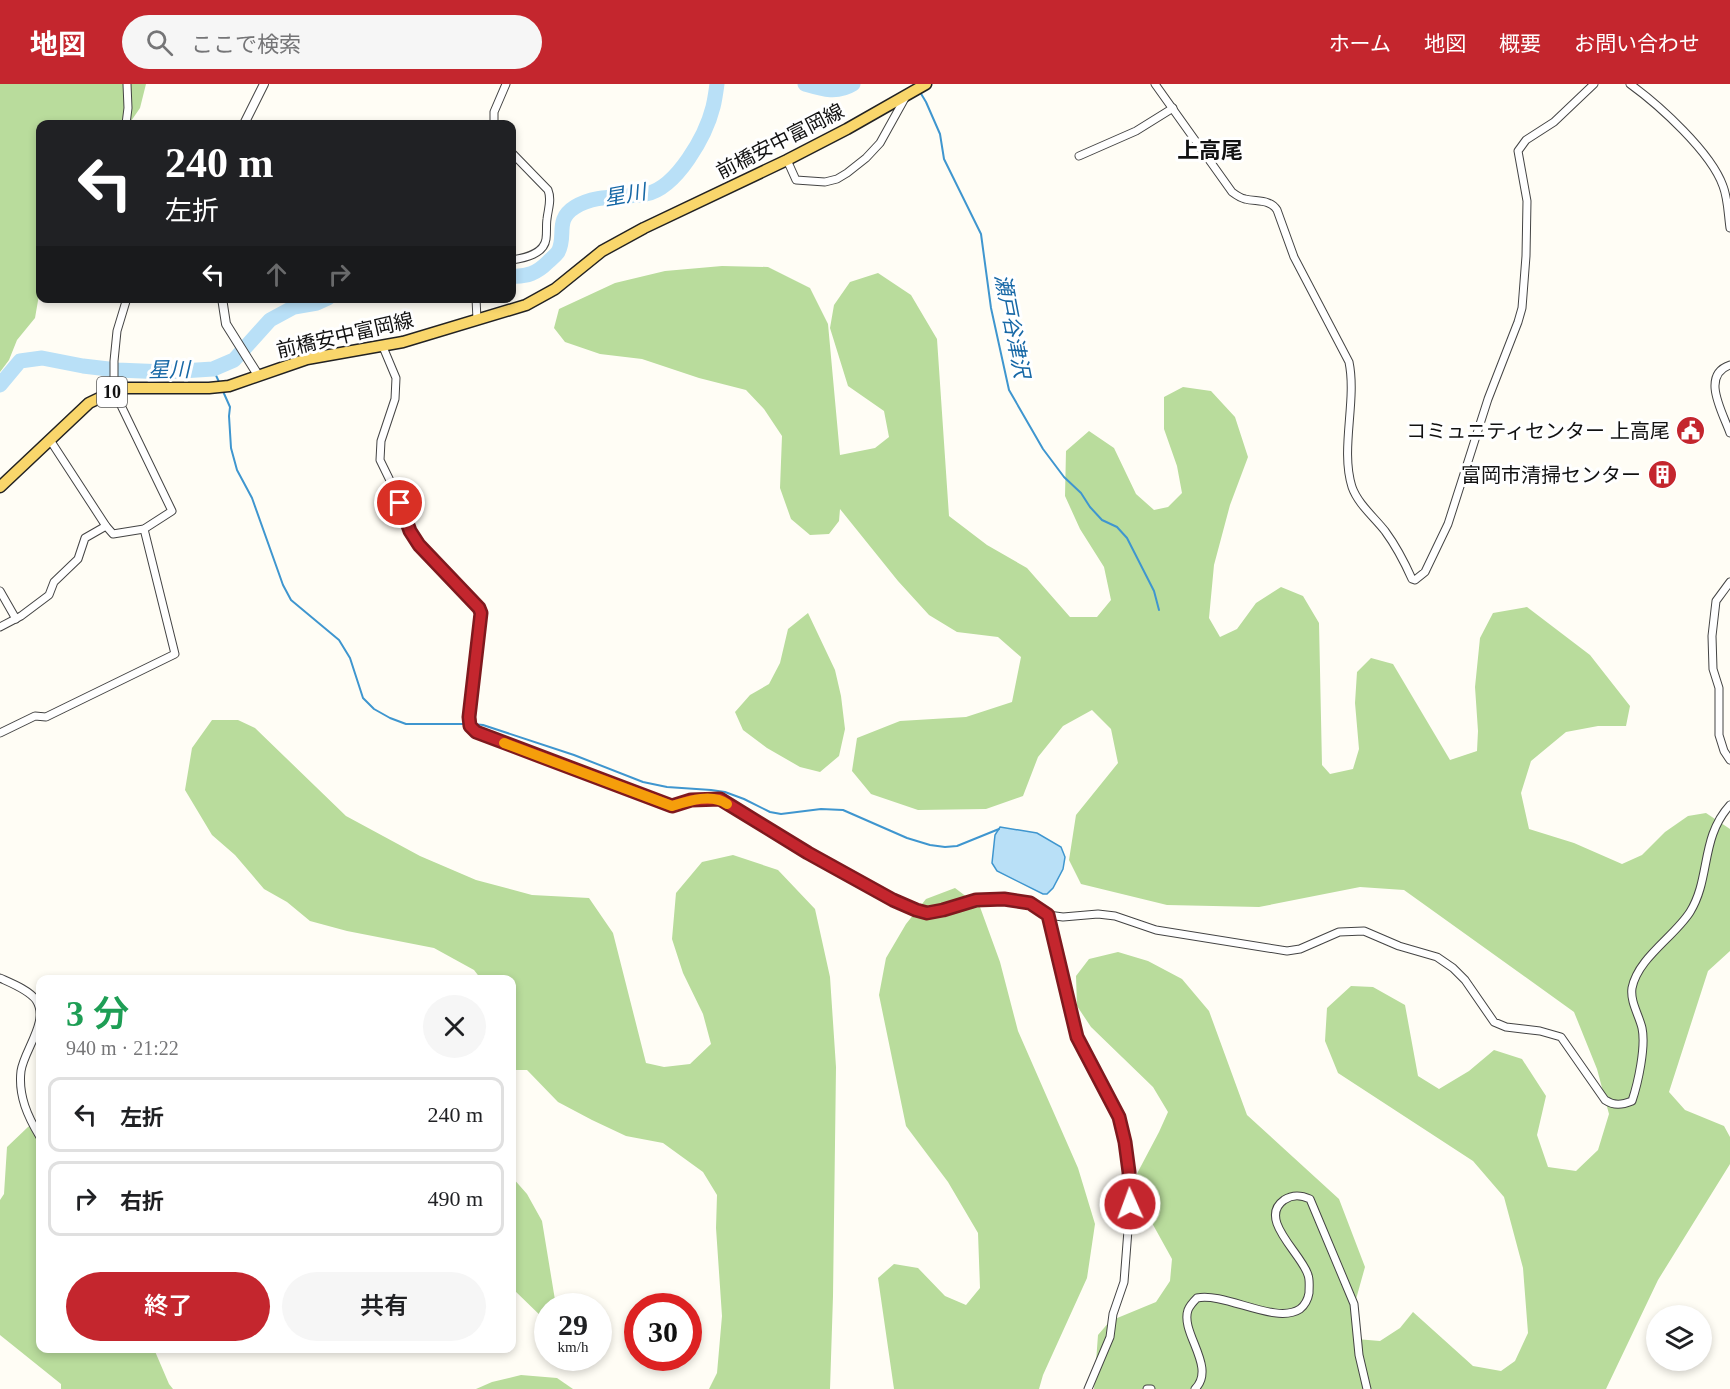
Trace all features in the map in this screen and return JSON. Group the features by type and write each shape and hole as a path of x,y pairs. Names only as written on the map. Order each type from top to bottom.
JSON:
{"main road":[{"name":"前橋安中富岡線","path":"0,487 89,403 114,391 140,388 229,386 315,357 384,347 526,305 555,289 602,251 644,228 787,160 926,84"}],"street":[{"path":"126,120 127,84"},
{"path":"246,120 264,84"},
{"path":"494,120 494,112 506,84"},
{"path":"1155,84 1232,192 1243,199 1274,204 1294,257 1349,362 1351,375 1348,443 1352,487 1360,502 1395,545 1412,579 1415,580 1425,572 1448,524 1488,399 1522,308 1527,201 1518,151 1526,140 1554,122 1594,84"},
{"path":"1630,84 1685,133 1720,178 1725,190 1730,228"},
{"path":"787,160 796,180 825,182 837,179 866,158 880,143 906,96"},
{"path":"1079,156 1136,131 1173,108"},
{"path":"516,157 548,190 550,196 546,241 543,248 536,253 516,259"},
{"path":"50,440 113,534 144,529 172,511 114,391 117,331 125,303"},
{"path":"223,303 226,324 258,375"},
{"path":"476,303 477,320"},
{"path":"384,347 396,378 394,399 381,441 380,460 410,531 419,545 479,608 481,613 469,717 473,730 672,806 691,800 720,799 808,853 893,900 916,910 927,913 976,900 1004,899 1030,903 1048,915 1115,916 1156,930 1287,951 1300,949 1339,932 1364,931 1437,957 1453,968 1466,980 1494,1022 1506,1027 1540,1031 1561,1037 1605,1100 1622,1105 1632,1101 1637,1086 1643,1045 1642,1029 1634,1006 1632,989 1640,968 1693,906 1697,898 1710,842 1720,816 1730,805"},
{"path":"1730,365 1719,372 1714,381 1716,394 1730,433"},
{"path":"0,627 16,619 50,595 54,582 78,559 85,538 106,526"},
{"path":"0,733 35,716 46,717 175,654 144,529"},
{"path":"1730,582 1716,601 1712,636 1713,669 1719,688 1719,735 1724,751 1730,760"},
{"path":"0,591 16,619"},
{"path":"1048,915 1077,1037 1119,1117 1129,1172 1130,1204 1124,1282 1113,1314 1110,1337 1088,1389"},
{"path":"0,978 36,1001"},
{"path":"36,1031 26,1052 21,1073 21,1090 25,1108 36,1129"},
{"path":"1195,1389 1198,1387 1202,1374 1187,1311 1197,1298 1205,1296 1218,1298 1254,1308 1288,1313 1298,1310 1308,1298 1308,1274 1280,1230 1275,1217 1278,1205 1292,1196 1303,1196 1310,1199 1354,1304 1359,1355 1367,1389"}],"green space":[{"path":"0,84 146,84 140,108 132,120 36,120 38,303 35,318 17,340 9,360 0,372"},
{"path":"722,266 768,267 810,288 828,324 840,455 875,448 889,437 884,411 848,386 830,328 834,305 850,282 878,273 911,295 937,339 949,516 987,545 1027,568 1070,617 1097,617 1111,600 1104,567 1080,529 1065,496 1066,451 1089,431 1114,448 1136,494 1154,510 1168,507 1182,493 1177,466 1164,429 1164,397 1183,387 1211,391 1235,417 1248,457 1230,505 1214,565 1209,618 1220,637 1237,629 1256,603 1281,587 1303,596 1319,623 1322,765 1330,774 1353,769 1359,749 1355,703 1357,672 1371,658 1393,664 1450,760 1477,751 1475,687 1480,638 1493,613 1527,607 1590,655 1630,706 1626,726 1598,726 1566,732 1531,761 1521,793 1529,829 1574,843 1622,864 1642,855 1665,832 1688,816 1706,813 1730,829 1730,951 1708,971 1669,1092 1685,1110 1724,1126 1730,1137 1730,1164 1658,1280 1606,1389 1094,1389 1098,1335 1110,1321 1156,1302 1170,1281 1172,1259 1131,1185 1168,1112 1153,1087 1091,1027 1077,1006 1076,976 1089,959 1118,952 1148,961 1182,979 1209,1011 1247,1115 1339,1199 1365,1267 1351,1317 1356,1339 1380,1341 1400,1328 1413,1312 1473,1366 1501,1371 1515,1361 1528,1333 1523,1268 1504,1197 1473,1161 1338,1073 1325,1041 1327,1008 1351,986 1373,987 1405,1005 1418,1076 1439,1089 1469,1071 1494,1050 1522,1059 1546,1096 1537,1135 1548,1167 1576,1171 1598,1150 1609,1114 1597,1069 1574,1012 1404,890 1360,887 1259,907 1167,905 1081,884 1069,860 1076,815 1118,763 1111,729 1092,710 1063,726 1038,757 1023,796 986,809 918,810 871,794 852,771 857,738 900,721 966,717 1012,702 1021,657 998,637 957,632 929,615 898,581 840,509 839,521 829,534 810,535 791,519 780,488 782,436 764,409 746,390 699,378 642,359 600,354 565,342 554,328 559,309 615,283 665,271"},
{"path":"808,613 835,670 845,729 839,756 820,772 800,767 767,748 743,730 735,712 750,695 769,684 780,663 788,629"},
{"path":"212,720 238,720 255,728 346,816 420,856 476,880 532,895 589,898 613,933 646,1063 664,1067 690,1064 711,1044 703,1014 683,973 672,939 676,893 702,862 733,855 778,870 815,909 830,977 836,1067 830,1389 709,1389 717,1373 722,1316 716,1228 717,1195 703,1172 663,1143 626,1136 558,1102 527,1070 516,1070 516,975 478,975 474,970 434,948 347,931 310,921 287,902 264,889 235,855 212,835 185,790 192,748"},
{"path":"955,888 980,907 1000,962 1018,1031 1078,1168 1095,1224 1087,1278 1043,1375 1039,1389 894,1389 878,1278 894,1264 918,1268 945,1296 966,1305 980,1288 978,1233 948,1182 906,1126 879,995 886,958 906,924 926,899"},
{"path":"36,1121 36,1353 156,1353 173,1389 61,1389 61,1384 0,1335 0,1200 4,1194 7,1147"},
{"path":"516,1182 527,1194 542,1221 554,1293 534,1293 534,1309 516,1292"},
{"path":"521,1375 557,1378 573,1389 476,1389 492,1382"}],"water":[{"path":"1000,827 1037,833 1061,847 1065,857 1063,869 1053,888 1047,894 997,871 992,863 995,835"}],"waterway":[{"name":"星川","path":"516,276 536,272 558,252 565,217 575,207 600,198 646,194 669,182 689,159 704,132 713,107 717,84"},
{"name":"星川","path":"805,84 835,90 853,84"},
{"name":"瀬戸谷津沢","path":"920,92 940,134 944,159 981,234 991,308 1009,390 1043,449 1064,477 1081,493 1102,520 1117,527 1127,538 1154,591 1159,610"},
{"name":"星川","path":"0,385 20,361 42,358 117,370 166,372 213,369 234,360 270,320 294,307 317,303"},
{"path":"213,369 220,384"},
{"path":"222,389 230,407 231,448 237,470 252,498 283,585 291,600 339,640 350,658 363,698 374,709 406,724 467,724"},
{"path":"473,724 483,725 574,755 643,782 667,787 725,792 770,812 781,814 821,809 843,810 907,838 930,845 957,846 999,829"}],"slow traffic":[{"path":"504,743 672,806 691,800 720,799 727,804"}],"place":[{"name":"コミュニティセンター 上高尾","path":"1691,431"},
{"name":"富岡市清掃センター","path":"1662,475"}],"district":[{"name":"上高尾","path":"1210,150"}],"route":[{"path":"400,503 410,531 419,545 479,608 481,613 469,709 470,726 476,732 672,806 691,800 720,799 808,853 893,900 916,910 927,913 976,900 1004,899 1030,903 1048,915 1077,1037 1119,1117 1129,1172 1130,1204"}]}
